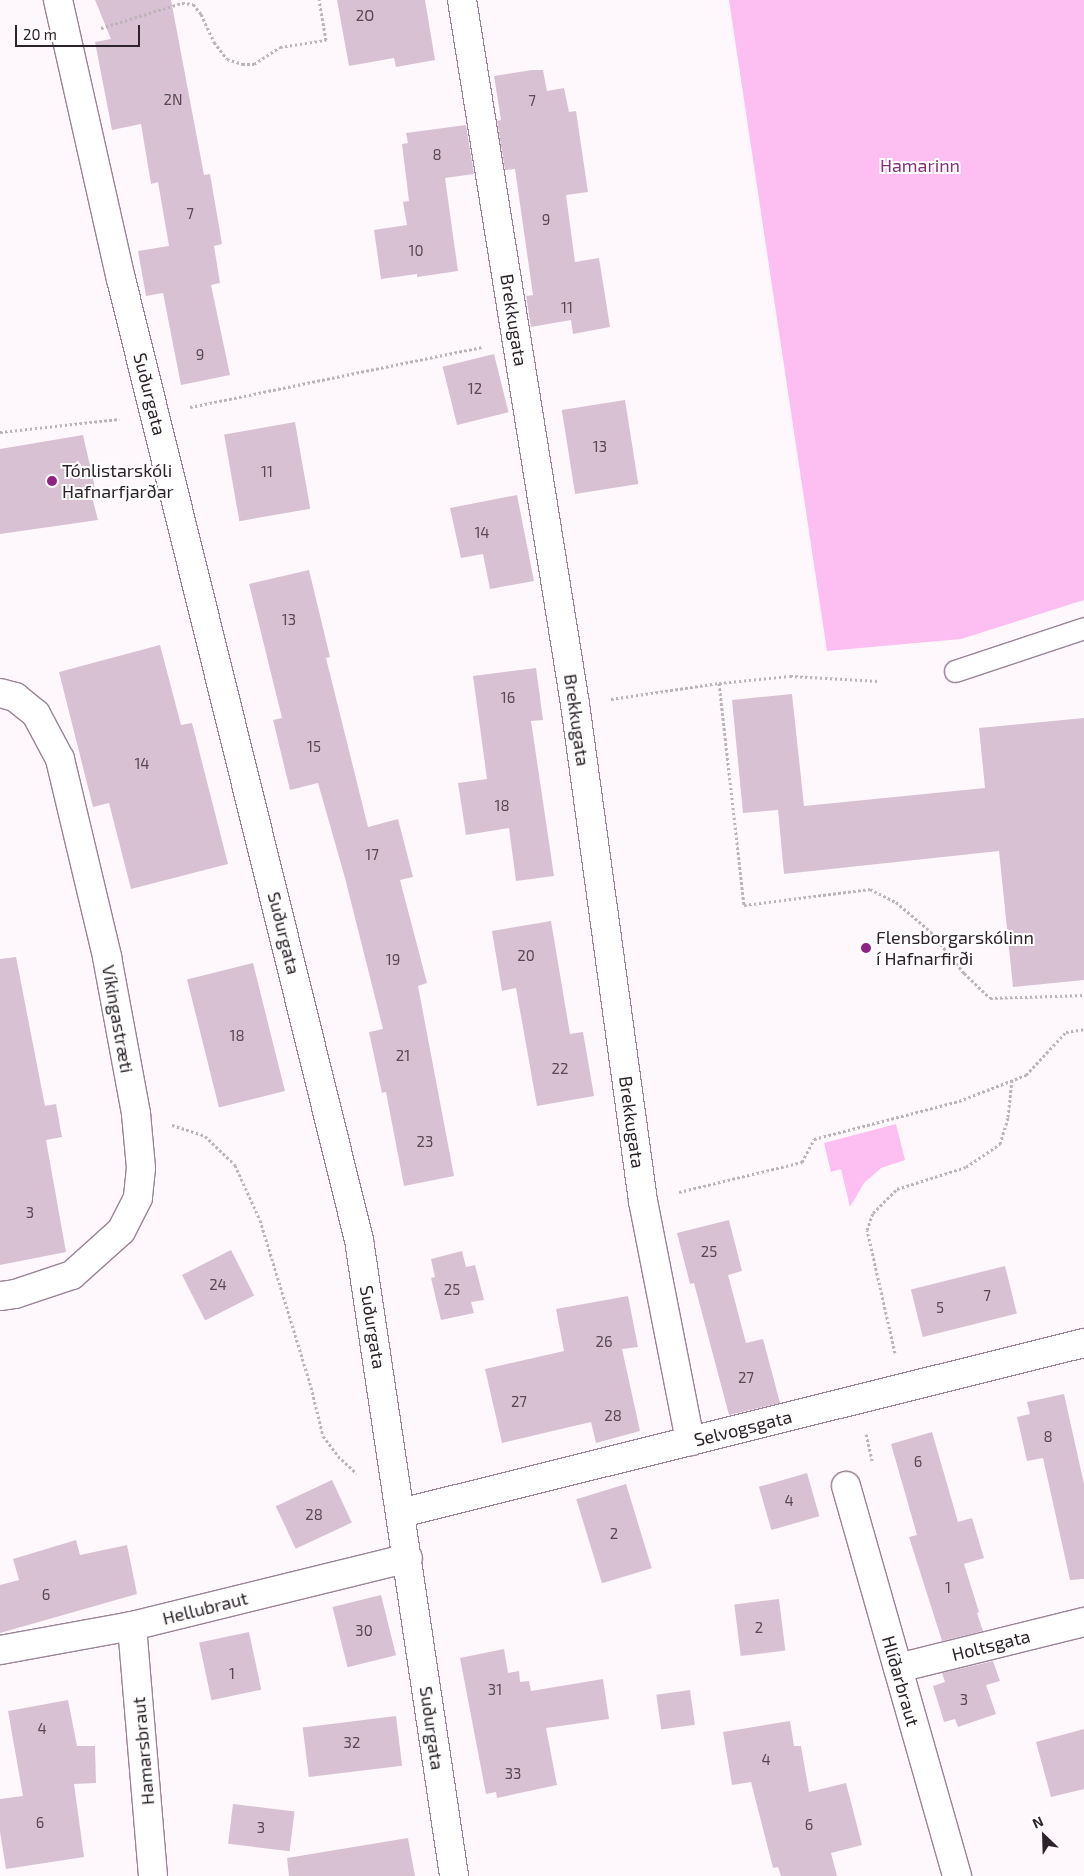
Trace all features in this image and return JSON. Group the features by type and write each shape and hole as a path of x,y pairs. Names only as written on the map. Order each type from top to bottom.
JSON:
{"street":[{"name":"Suðurgata","path":"58,0 121,280 156,414 359,1240 454,1876"},
{"name":"Brekkugata","path":"462,0 576,704 643,1201 690,1441"},
{"name":"Víkingastræti","path":"0,693 15,697 36,714 60,759 107,957 136,1114 141,1168 138,1198 121,1231 72,1275 15,1294 0,1296"},
{"name":"Selvogsgata","path":"401,1513 1084,1343"},
{"name":"Hlíðarbraut","path":"846,1486 957,1876"},
{"name":"Hellubraut","path":"0,1650 132,1626 408,1558"},
{"name":"Holtsgata","path":"898,1668 1084,1622"},
{"name":"Hamarsbraut","path":"132,1626 153,1876"}],"lane":[{"path":"955,671 1084,628"}],"path":[{"path":"66,39 187,2 194,4 201,14 214,42 227,59 242,64 254,64 280,47 326,40 319,0"},
{"path":"0,432 156,414 517,339"},
{"path":"576,704 719,683 790,676 879,681"},
{"path":"719,683 744,905 870,889 896,902 932,932 964,973 990,998 1084,995"},
{"path":"678,1192 802,1162 814,1139 960,1101 1026,1075 1066,1032 1084,1029"},
{"path":"903,1388 867,1230 873,1213 897,1189 966,1167 1000,1144 1008,1117 1012,1080"},
{"path":"136,1114 205,1136 235,1165 260,1220 311,1387 323,1436 338,1456 359,1475"},
{"path":"846,1486 876,1478 857,1399"}],"green space":[{"name":"Hamarinn","path":"729,0 1084,0 1084,600 961,639 827,651"},
{"path":"896,1124 905,1160 881,1168 864,1183 850,1207 841,1169 831,1172 824,1143"}],"building":[{"path":"95,0 171,0 204,175 210,174 222,244 214,246 220,283 211,285 230,375 181,385 163,293 146,296 138,251 169,246 158,182 151,184 141,124 112,130 95,42 111,39"},
{"path":"337,0 425,0 435,60 396,67 394,58 349,66"},
{"path":"543,70 547,91 564,88 569,112 576,111 588,192 566,195 575,262 599,258 610,327 573,334 571,320 531,327 526,296 533,295 515,169 505,170 497,121 501,120 494,76"},
{"path":"466,125 474,174 445,178 458,271 417,277 417,274 381,279 374,230 407,225 403,202 409,201 402,144 408,143 406,133"},
{"path":"494,354 509,412 457,425 443,367"},
{"path":"625,400 638,484 575,494 562,410"},
{"path":"295,422 310,509 239,521 224,435"},
{"name":"Tónlistarskóli Hafnarfjarðar","path":"83,435 96,492 91,493 98,520 0,534 0,449"},
{"path":"517,495 534,581 490,589 483,554 461,558 450,508"},
{"path":"309,570 330,657 326,658 368,827 398,819 413,877 400,880 427,983 418,986 454,1176 404,1186 386,1092 382,1093 369,1032 383,1029 345,878 318,783 290,790 273,720 282,718 249,584"},
{"path":"160,645 181,725 192,723 228,864 131,889 109,803 93,807 59,672"},
{"path":"536,668 543,720 531,721 554,876 516,881 509,828 466,835 458,783 487,779 473,676"},
{"path":"792,694 804,806 985,788 979,728 1084,718 1084,980 1013,987 999,851 784,874 778,810 743,813 732,700"},
{"path":"551,921 570,1034 583,1032 594,1096 537,1106 516,988 502,991 492,931"},
{"path":"16,957 45,1106 56,1104 62,1137 46,1140 66,1252 0,1265 0,959"},
{"path":"253,963 285,1091 219,1108 187,979"},
{"path":"729,1220 742,1271 728,1275 746,1343 763,1339 780,1403 729,1415 694,1283 690,1284 677,1233"},
{"path":"231,1250 254,1295 205,1320 182,1275"},
{"path":"462,1251 466,1267 475,1265 484,1300 471,1302 474,1313 441,1320 431,1278 435,1277 431,1259"},
{"path":"1005,1266 1017,1314 923,1337 911,1289"},
{"path":"628,1296 638,1347 622,1349 640,1431 596,1443 591,1422 502,1443 485,1369 564,1351 556,1309"},
{"path":"1064,1394 1084,1484 1084,1579 1070,1580 1043,1458 1027,1461 1017,1417 1030,1414 1027,1402"},
{"path":"932,1432 958,1522 972,1518 984,1558 964,1564 983,1631 942,1641 909,1537 917,1535 891,1444"},
{"path":"807,1473 819,1516 771,1530 759,1487"},
{"path":"332,1480 352,1523 296,1549 276,1506"},
{"path":"626,1484 652,1568 602,1583 576,1499"},
{"path":"76,1540 80,1555 127,1545 137,1594 0,1633 0,1585 19,1580 13,1559"},
{"path":"381,1595 396,1655 347,1667 332,1607"},
{"path":"779,1599 785,1651 741,1656 734,1604"},
{"path":"249,1632 261,1690 211,1700 199,1643"},
{"path":"504,1649 508,1673 519,1671 520,1682 529,1681 531,1691 603,1679 609,1719 546,1728 557,1785 497,1798 496,1792 486,1794 460,1658"},
{"path":"993,1661 1000,1681 986,1685 996,1714 958,1727 955,1719 944,1722 933,1686 945,1682 942,1673"},
{"path":"690,1690 695,1725 661,1729 656,1695"},
{"path":"68,1700 77,1746 95,1746 96,1783 74,1784 84,1857 6,1869 0,1832 0,1799 23,1796 8,1711"},
{"path":"396,1716 402,1766 309,1777 303,1727"},
{"path":"790,1721 794,1746 801,1746 809,1792 846,1783 862,1845 831,1853 837,1876 781,1876 778,1867 773,1868 751,1782 732,1785 723,1732"},
{"path":"1084,1729 1084,1789 1051,1797 1036,1742"},
{"path":"233,1804 295,1812 290,1851 228,1844"},
{"path":"408,1838 415,1876 289,1876 287,1858"}],"place":[{"name":"Tónlistarskóli Hafnarfjarðar","path":"52,481"},
{"name":"Flensborgarskólinn í Hafnarfirði","path":"866,948"}]}
